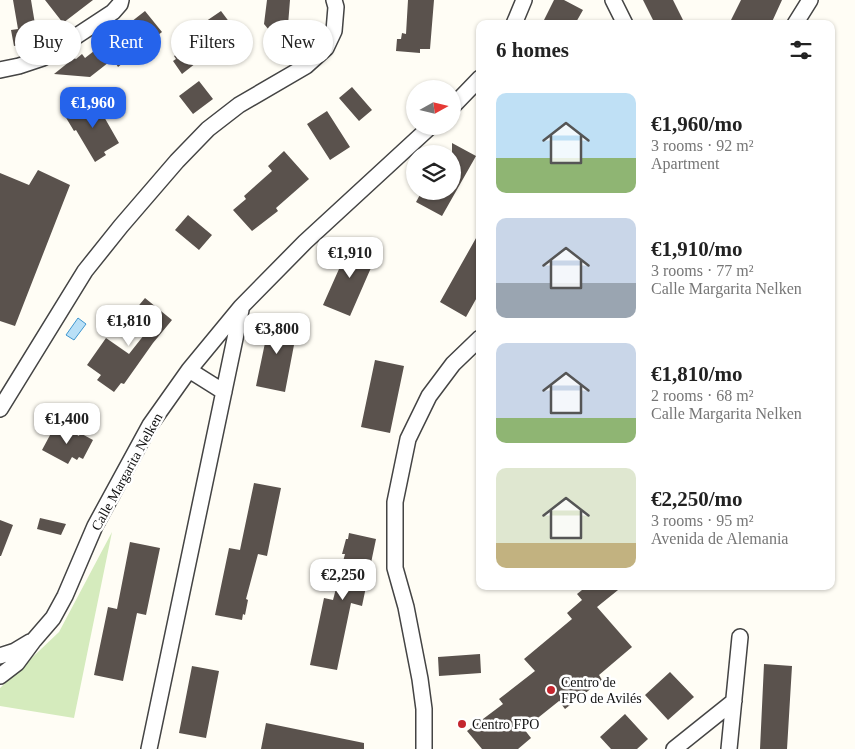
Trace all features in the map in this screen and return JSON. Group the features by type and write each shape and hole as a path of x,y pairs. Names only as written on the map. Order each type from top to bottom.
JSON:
{"street":[{"path":"0,70 43,58 113,12 121,0"},
{"path":"0,409 85,272 121,226 177,161 208,129 239,106 306,66 326,48 334,31 336,7 334,0"},
{"path":"516,20 524,0"},
{"path":"613,0 623,20"},
{"path":"798,20 810,0"},
{"path":"461,98 476,82"},
{"name":"Calle Margarita Nelken","path":"34,640 54,618 95,526 150,425 190,370 241,307 305,242 421,135"},
{"path":"148,749 241,307"},
{"path":"424,749 424,709 421,687 406,607 395,568 395,502 408,439 429,396 453,364 476,342"},
{"path":"190,370 224,392"},
{"path":"729,749 740,637"},
{"path":"0,656 15,651 34,640"},
{"path":"0,676 18,663 34,640"},
{"path":"674,749 734,700"}],"green space":[{"path":"112,532 74,718 0,706 0,688 59,632"}],"water":[{"path":"78,318 86,324 74,340 66,335"}],"building":[{"path":"13,0 31,0 34,20 16,20"},
{"path":"45,0 93,0 67,20 61,20"},
{"path":"267,0 290,0 288,20 264,20"},
{"path":"408,0 434,0 430,49 420,49 420,53 396,51 397,39 401,39 402,33 406,34"},
{"path":"554,0 564,0 583,10 577,20 544,20"},
{"path":"643,0 673,0 683,20 653,20"},
{"path":"741,0 782,0 773,20 731,20"},
{"path":"145,11 152,20 134,20"},
{"path":"221,11 228,20 208,20"},
{"path":"15,29 15,46 14,46 11,30"},
{"path":"91,53 91,65 105,65 90,77 54,74 65,65 81,65 82,54 85,58"},
{"path":"176,65 194,65 182,74"},
{"path":"199,81 213,99 193,114 179,96"},
{"path":"352,87 372,110 359,121 339,98"},
{"path":"96,99 98,102 100,100 107,113 103,115 119,143 104,152 106,155 95,162 76,130 74,131 65,116"},
{"path":"327,111 350,147 330,160 307,124"},
{"path":"461,148 476,156 461,182"},
{"path":"284,151 309,179 276,208 278,211 252,231 233,210 246,199 244,196 272,171 268,166"},
{"path":"38,170 70,185 15,326 0,321 0,173 29,185"},
{"path":"417,200 451,200 442,216 416,202"},
{"path":"188,215 212,235 199,250 175,230"},
{"path":"476,238 476,299 466,317 440,302"},
{"path":"351,242 377,254 350,316 323,305"},
{"path":"145,298 172,320 124,384 121,383 114,392 97,380 101,375 87,365 106,338 129,354 144,335 129,324 138,313 135,310"},
{"path":"270,319 298,324 285,392 256,386"},
{"path":"375,360 404,366 390,433 361,427"},
{"path":"56,424 79,436 80,433 93,440 83,459 79,457 77,460 72,457 68,464 42,450"},
{"path":"254,483 281,488 267,556 258,554 246,599 248,600 245,615 243,614 242,620 215,615 229,548 240,550"},
{"path":"40,518 66,524 61,535 37,529"},
{"path":"0,520 13,525 1,556 0,556"},
{"path":"349,533 376,539 362,606 351,603 337,670 310,665 324,598 333,600 345,554 342,554"},
{"path":"130,542 160,548 146,615 137,613 123,681 94,675 108,607 117,609"},
{"name":"Centro de FPO de Avilés","path":"582,590 618,590 597,607 632,647 599,675 602,680 565,709 559,701 524,729 531,738 518,749 482,749 467,731 503,704 499,699 535,671 524,659 572,619 567,613 582,600 577,594"},
{"path":"480,654 481,673 439,676 438,657"},
{"path":"764,664 792,666 787,749 760,749"},
{"path":"192,666 219,671 206,738 179,733"},
{"path":"670,672 694,697 668,720 645,695"},
{"path":"625,714 648,739 637,749 611,749 600,737"},
{"path":"266,723 364,743 364,749 261,749"}],"place":[{"name":"Centro de FPO de Avilés","path":"551,690"},
{"name":"Centro FPO","path":"462,724"}]}
